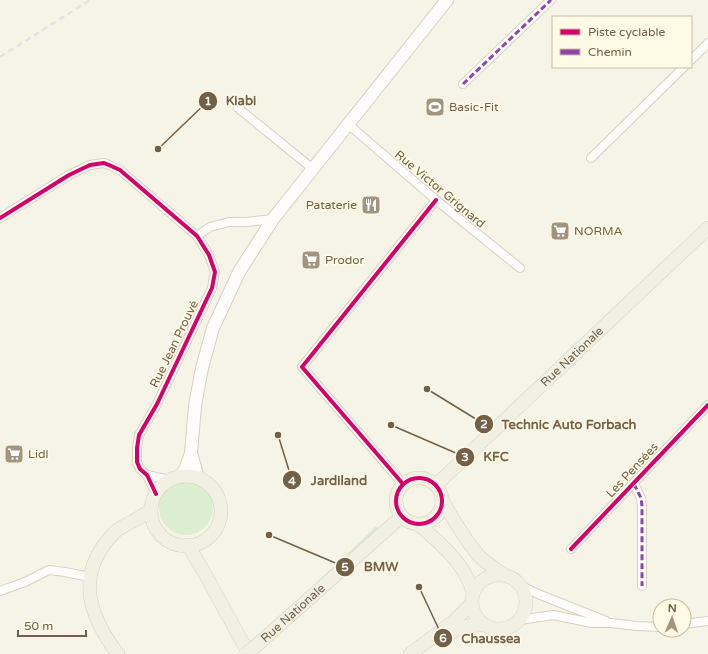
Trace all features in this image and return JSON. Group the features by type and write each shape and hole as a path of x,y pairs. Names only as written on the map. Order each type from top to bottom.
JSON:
{"main road":[{"path":"175,478 189,476 198,478 208,484 215,492 220,502 221,513 216,528 213,533 197,544 178,544 169,541 161,535 156,527 152,519 151,510 156,494 162,486 185,470 191,452 195,406 202,368 213,328 239,272 273,219 447,0"},
{"name":"Rue Nationale","path":"436,485 708,228"},
{"path":"191,452 198,478"},
{"path":"443,502 441,510 436,518 428,523 419,525 410,523 401,517 397,511 396,497 398,490 403,484 410,480 420,478 428,480 436,485 441,492 443,502 471,546 479,556 504,575"},
{"path":"118,654 100,627 93,610 89,590 90,577 101,548 115,532 151,510"},
{"name":"Rue Nationale","path":"250,651 401,517"},
{"path":"131,523 156,527"},
{"path":"410,654 454,621 472,598 476,585 489,576 496,574 504,575 517,581 522,586 526,603 520,620 514,625 499,629 484,625 477,619 473,612 472,598 469,582 462,569 436,540 419,525"},
{"path":"204,540 205,574"},
{"path":"188,545 250,651"},
{"path":"422,654 457,628 469,625 484,625"}],"street":[{"path":"463,84 552,0"},
{"path":"692,59 708,43"},
{"path":"591,158 683,68"},
{"path":"238,108 313,169"},
{"name":"Rue Victor Grignard","path":"348,124 436,200 520,268"},
{"name":"Rue Jean Prouvé","path":"0,218 69,175 90,164 104,163 120,170 197,236 209,255 215,272 212,288 157,404 139,435 137,462 140,469 147,475"},
{"path":"403,484 302,367 436,200"},
{"path":"197,236 210,227 229,222 273,219"},
{"name":"Les Pensées","path":"571,549 708,405"},
{"path":"147,475 175,478"},
{"path":"147,475 156,494"},
{"name":"Les Pensées","path":"634,484 642,506 642,586"},
{"path":"0,591 25,582 49,570 90,577"},
{"path":"522,586 545,597 610,623"},
{"path":"520,620 553,615 592,623 652,627"},
{"path":"692,623 708,622"}],"green space":[{"path":"186,481 196,483 205,489 211,498 213,508 211,518 205,527 196,533 186,535 176,533 167,527 161,518 159,508 161,498 167,489 176,483"},
{"path":"376,526 379,529 303,596"}],"railway":[{"path":"0,57 90,0"}],"marked path":[{"path":"463,84 551,0"},
{"path":"634,484 641,498 642,506 642,586"}],"cycle path":[{"path":"0,218 69,175 90,165 104,163 120,170 197,236 209,255 215,272 212,288 157,404 139,435 137,462 140,469 147,475 156,494"},
{"path":"403,484 302,367 436,200"},
{"path":"571,549 708,405"},
{"path":"424,478 436,484 441,492 442,501 441,510 436,518 428,523 414,524 402,518 397,510 396,496 402,484 410,479 424,478"}],"place":[{"name":"Basic-Fit","path":"435,107"},
{"name":"Kiabi","path":"158,149"},
{"name":"Pataterie","path":"371,205"},
{"name":"NORMA","path":"560,231"},
{"name":"Prodor","path":"311,260"},
{"name":"Technic Auto Forbach","path":"427,389"},
{"name":"KFC","path":"391,425"},
{"name":"Jardiland","path":"278,435"},
{"name":"Lidl","path":"14,454"},
{"name":"BMW","path":"269,535"},
{"name":"Chaussea","path":"419,587"}]}
